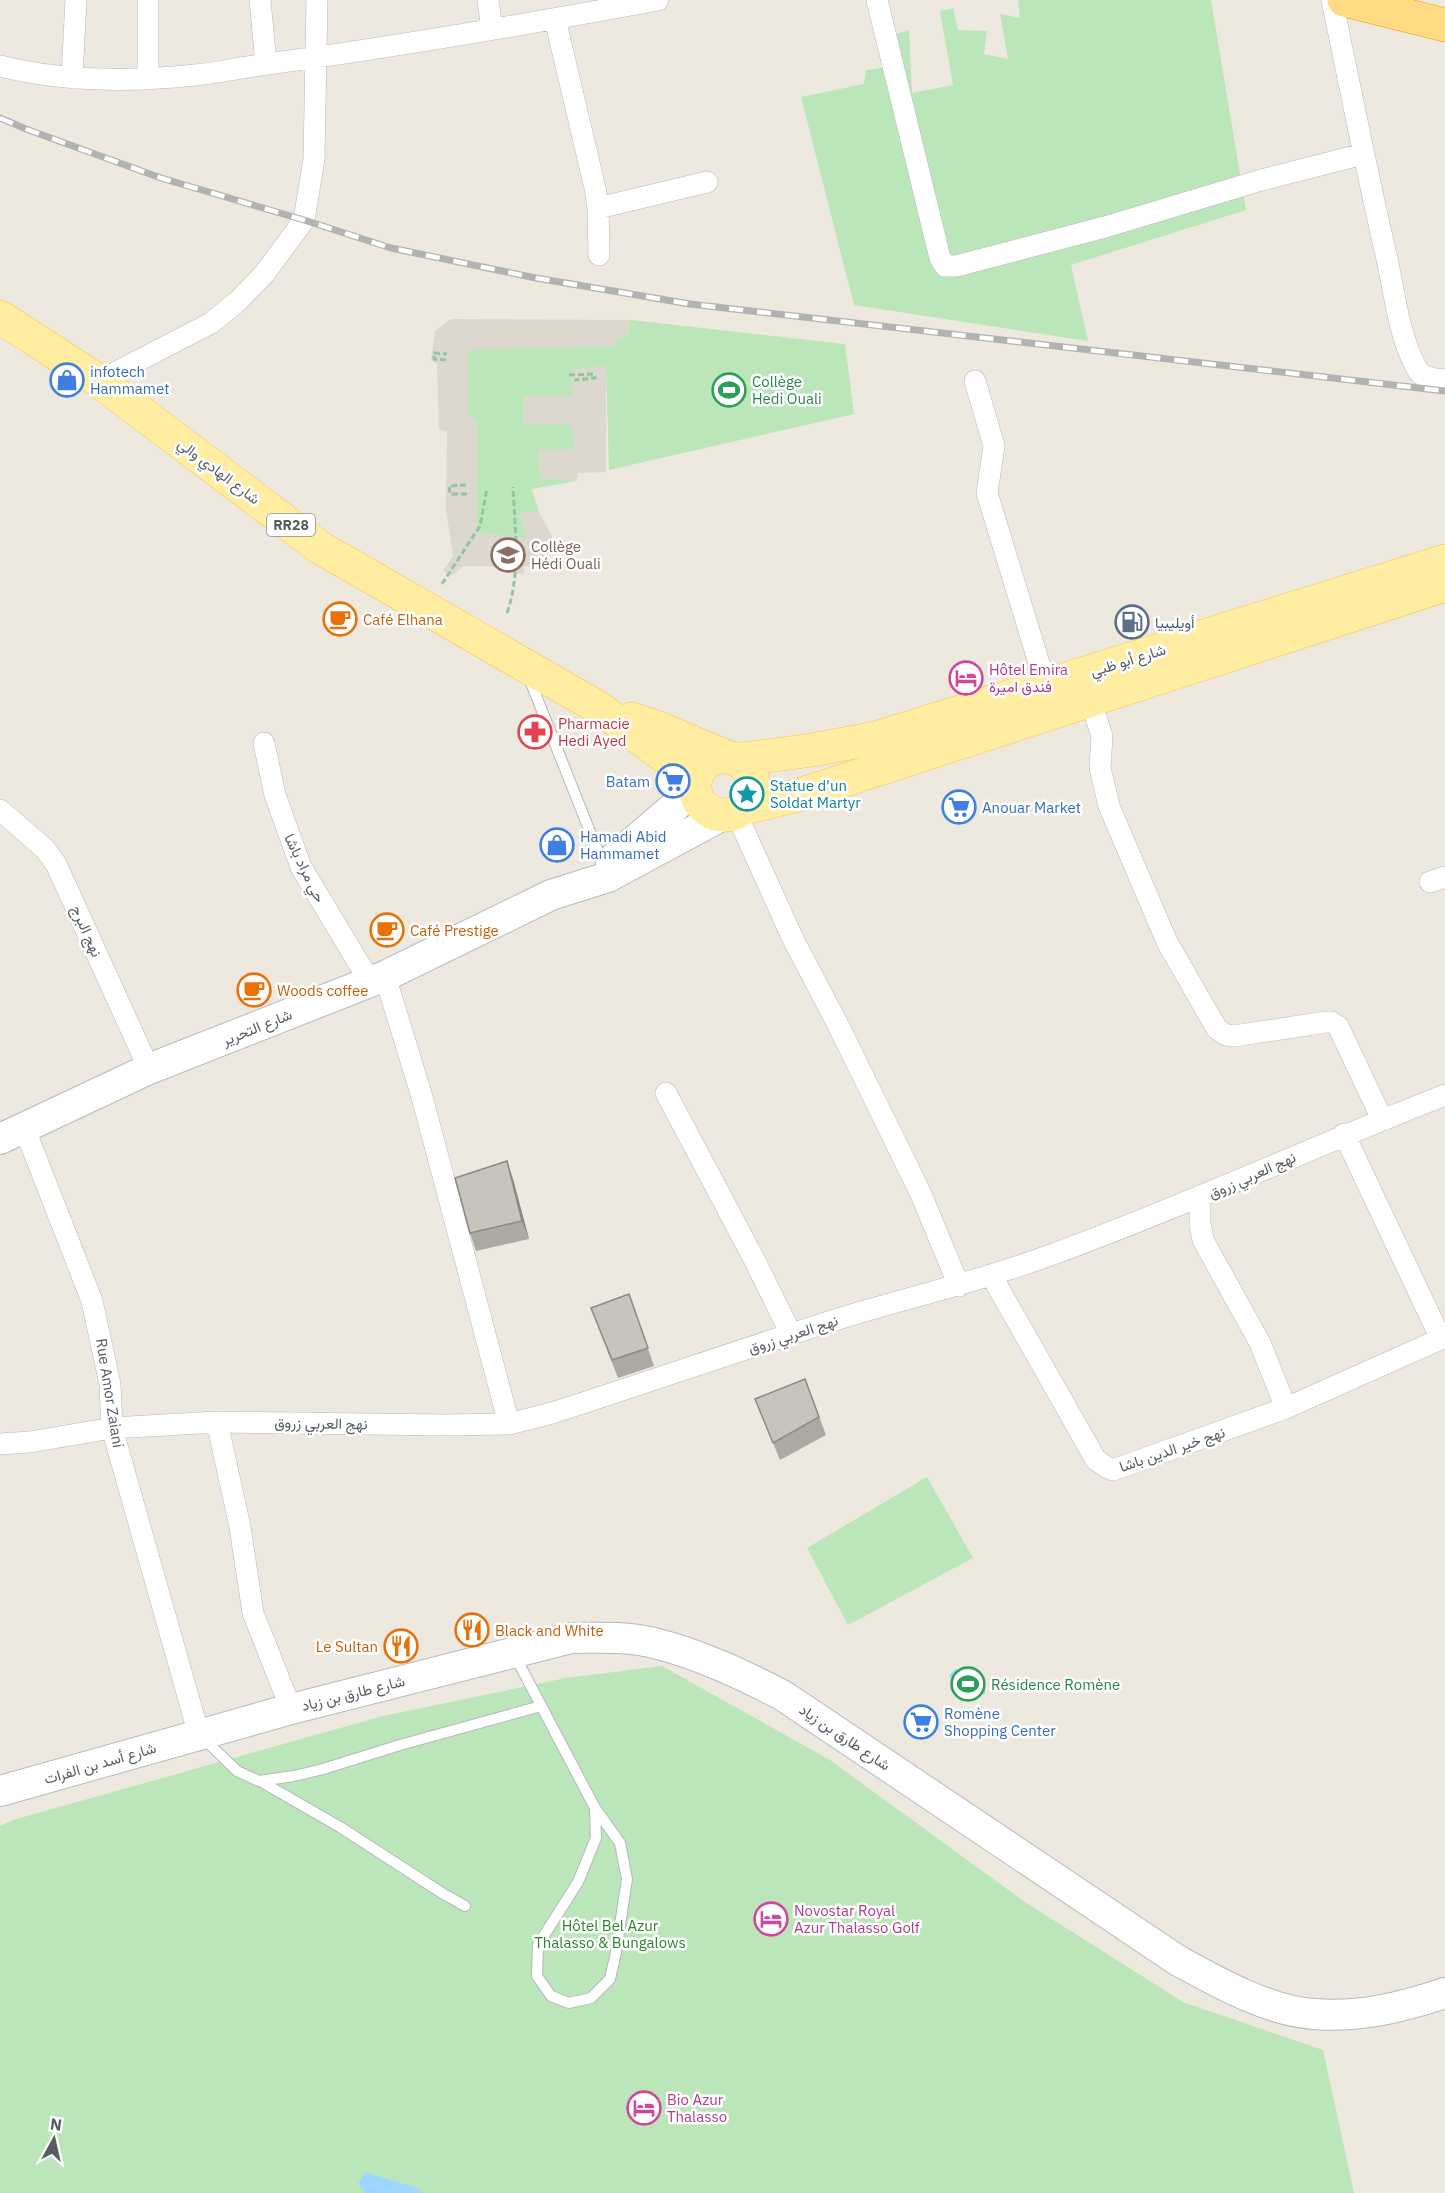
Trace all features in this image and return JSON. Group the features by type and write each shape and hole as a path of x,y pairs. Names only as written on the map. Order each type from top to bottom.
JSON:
{"highway":[{"path":"1344,0 1445,25"}],"main road":[{"name":"شارع الهادي والي","path":"0,317 99,381 319,547 599,708 668,759 695,787"},
{"name":"شارع أبو ظبي","path":"734,812 802,794 1090,699 1168,661 1445,561"},
{"name":"شارع أبو ظبي","path":"732,759 812,750 876,738 1046,686 1168,661 1445,585"},
{"name":"شارع الهادي والي","path":"599,708 661,729 732,759"},
{"path":"695,787 698,773 705,764 715,758 732,759 746,767 752,777 753,788 750,798 734,812"},
{"name":"RR28","path":"695,787 698,799 713,813 734,812"}],"street":[{"path":"72,78 76,0"},
{"path":"148,0 148,79"},
{"path":"260,0 266,64"},
{"path":"99,381 211,323 238,301 265,273 304,220 314,159 317,0"},
{"path":"488,0 492,29"},
{"path":"0,66 36,74 72,78 148,79 197,75 315,59 658,0"},
{"path":"877,0 928,212 940,258 945,266 956,266 1105,227 1258,181 1363,154"},
{"path":"1332,0 1363,154 1404,336 1417,371 1430,379 1445,380"},
{"path":"555,19 598,207 599,255"},
{"path":"598,207 706,182"},
{"path":"975,381 994,446 987,493 1046,686"},
{"path":"1090,699 1102,736 1100,768 1109,806 1167,942 1217,1029 1226,1035 1234,1036 1326,1022 1334,1023 1338,1026 1382,1119"},
{"name":"حي مراد باشا","path":"264,743 275,795 301,867 378,979 422,1097 509,1424"},
{"name":"شارع التحرير","path":"598,876 695,787"},
{"name":"نهج البرج","path":"0,810 45,849 56,864 149,1070"},
{"path":"734,812 793,939 920,1192 959,1286"},
{"name":"شارع التحرير","path":"12,1133 149,1070 378,979 514,912 598,876 734,812"},
{"path":"666,1093 791,1334"},
{"name":"نهج العربي زروق","path":"0,1444 30,1442 112,1428 218,1422 509,1424 563,1410 791,1334 959,1286 1054,1254 1200,1197 1344,1134 1445,1095"},
{"name":"Rue Amor Zaiani","path":"12,1133 92,1301 110,1384 112,1428 199,1735"},
{"path":"1344,1134 1443,1338"},
{"path":"1200,1197 1200,1224 1203,1240 1260,1343 1286,1408"},
{"name":"نهج خير الدين باشا","path":"991,1275 1096,1460 1108,1468 1118,1470 1286,1408 1443,1338"},
{"path":"218,1422 238,1521 253,1613 291,1709"},
{"name":"شارع طارق بن زياد","path":"199,1735 291,1709 571,1638 652,1642 727,1667 782,1695 1177,1960 1212,1979 1258,1999 1312,2014 1384,2010 1445,1993"},
{"name":"شارع أسد بن الفرات","path":"0,1791 199,1735"}],"lane":[{"path":"525,666 598,876"},
{"path":"513,1652 595,1808 620,1843 627,1879 610,1979 591,1998 569,2003 551,1996 537,1976 538,1945 578,1882 596,1838 595,1808"},
{"path":"259,1781 323,1769 541,1706"},
{"path":"199,1735 237,1771 340,1827 465,1906"}],"path":[{"path":"446,360 434,359 434,352 447,354"},
{"path":"569,375 594,374 595,378 574,380"},
{"path":"466,485 449,486 450,494 469,494"},
{"path":"507,613 514,592 516,537 513,487"},
{"path":"442,584 480,526 487,488"}],"shaded area":[{"path":"451,319 631,320 628,337 615,346 468,351 477,421 477,533 526,538 520,511 539,512 552,536 549,568 524,566 524,574 507,573 507,567 464,566 452,576 443,571 453,556 446,509 447,431 439,430 437,364 431,360 435,331"},
{"path":"606,366 606,472 578,473 576,481 540,478 538,449 571,424 523,426 524,395 572,396 571,370"}],"green space":[{"path":"1018,0 1211,0 1246,210 1071,265 1088,341 854,305 801,97 864,84 866,70 883,68 877,40 909,30 912,93 953,85 940,11 953,8 958,30 987,31 984,54 1008,59 1000,14 1020,18"},
{"name":"Collège Hedi Ouali","path":"631,320 845,344 854,414 609,470 606,366 571,370 573,396 524,396 523,425 571,424 574,449 538,450 540,478 576,481 532,489 539,512 520,512 526,538 477,533 477,422 468,413 468,350 615,346 616,339 628,337"},
{"path":"927,1477 973,1558 848,1625 807,1548"},
{"name":"Hôtel Bel Azur Thalasso & Bungalows","path":"662,1666 830,1760 1025,1902 1183,2002 1323,2050 1354,2193 0,2193 0,1826 13,1820 383,1716 566,1678"}],"water":[{"name":"Résidence Romène","path":"955,1669 971,1674 975,1672 986,1693 965,1700 951,1686 959,1682 949,1676"},
{"path":"365,2172 417,2188 423,2193 366,2193 358,2184"}],"building":[{"path":"507,1161 522,1221 470,1233 455,1178"},
{"path":"629,1294 648,1348 612,1360 591,1308"},
{"path":"805,1379 819,1417 773,1443 755,1399"}],"railway":[{"path":"0,118 161,178 391,248 536,278 690,304 1445,391"}],"place":[{"name":"infotech Hammamet","path":"67,380"},
{"name":"Collège Hedi Ouali","path":"729,390"},
{"name":"Collège Hédi Ouali","path":"508,555"},
{"name":"Café Elhana","path":"340,619"},
{"name":"أويليبيا","path":"1132,622"},
{"name":"Hôtel Emira فندق اميرة","path":"966,678"},
{"name":"Pharmacie Hedi Ayed","path":"535,732"},
{"name":"Batam","path":"673,781"},
{"name":"Statue d'un Soldat Martyr","path":"747,794"},
{"name":"Anouar Market","path":"959,807"},
{"name":"Hamadi Abid Hammamet","path":"557,845"},
{"name":"Café Prestige","path":"387,930"},
{"name":"Woods coffee","path":"254,990"},
{"name":"Black and White","path":"472,1630"},
{"name":"Le Sultan","path":"401,1646"},
{"name":"Résidence Romène","path":"968,1684"},
{"name":"Romène Shopping Center","path":"921,1722"},
{"name":"Novostar Royal Azur Thalasso Golf","path":"771,1919"},
{"name":"Bio Azur Thalasso","path":"644,2108"}]}
